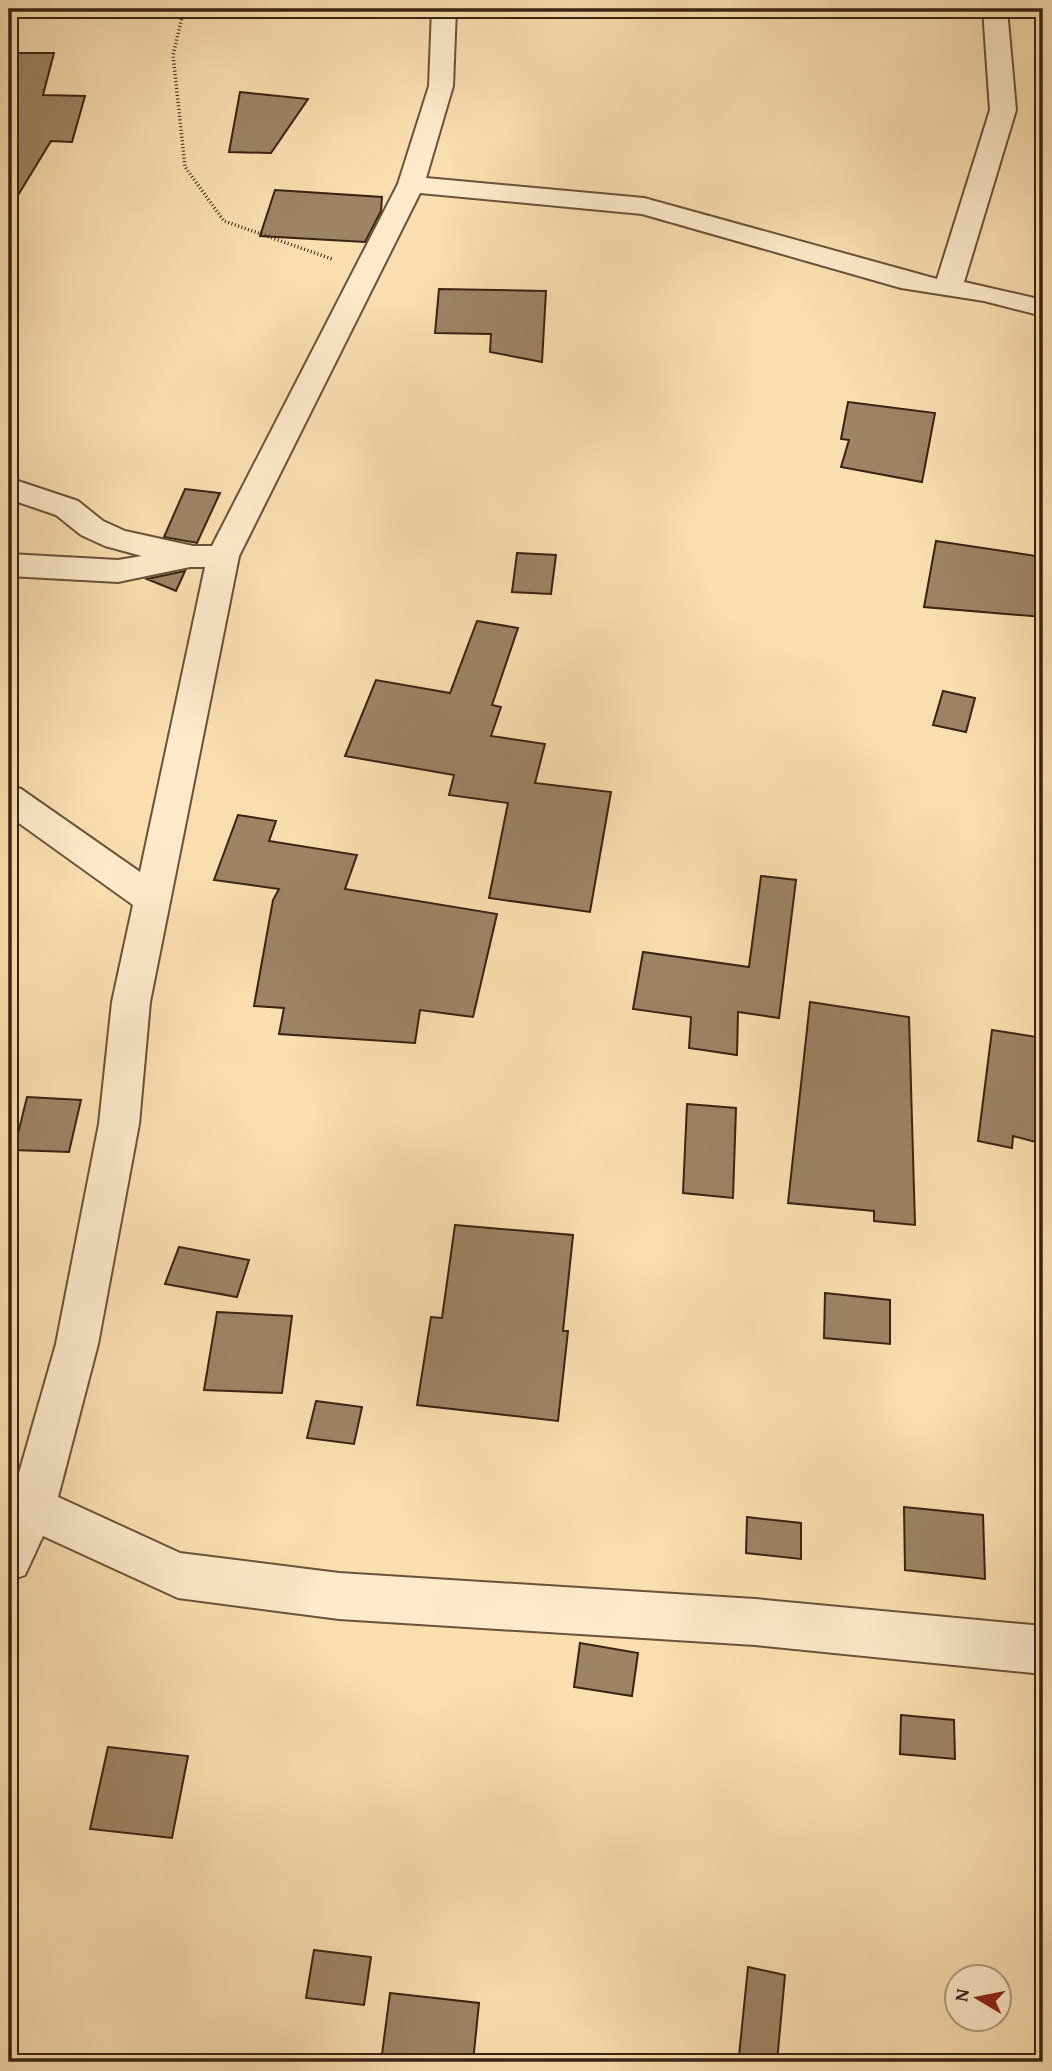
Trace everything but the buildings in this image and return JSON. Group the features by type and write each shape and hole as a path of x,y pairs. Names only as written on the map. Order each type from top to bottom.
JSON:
{"street":[{"path":"9,1559 32,1508 77,1345 119,1124 131,1002 151,899 208,557 375,256 411,184 441,86 444,9"},
{"path":"948,289 1003,110 995,9"},
{"path":"411,184 644,206 911,282 984,293 1043,308"},
{"path":"9,488 67,508 92,528 116,539 208,557"},
{"path":"9,565 118,571 208,557"},
{"path":"9,799 151,899"},
{"path":"32,1508 178,1575 339,1596 755,1622 1043,1650"}],"path":[{"path":"184,9 173,55 185,167 224,221 330,260 375,256"}]}
